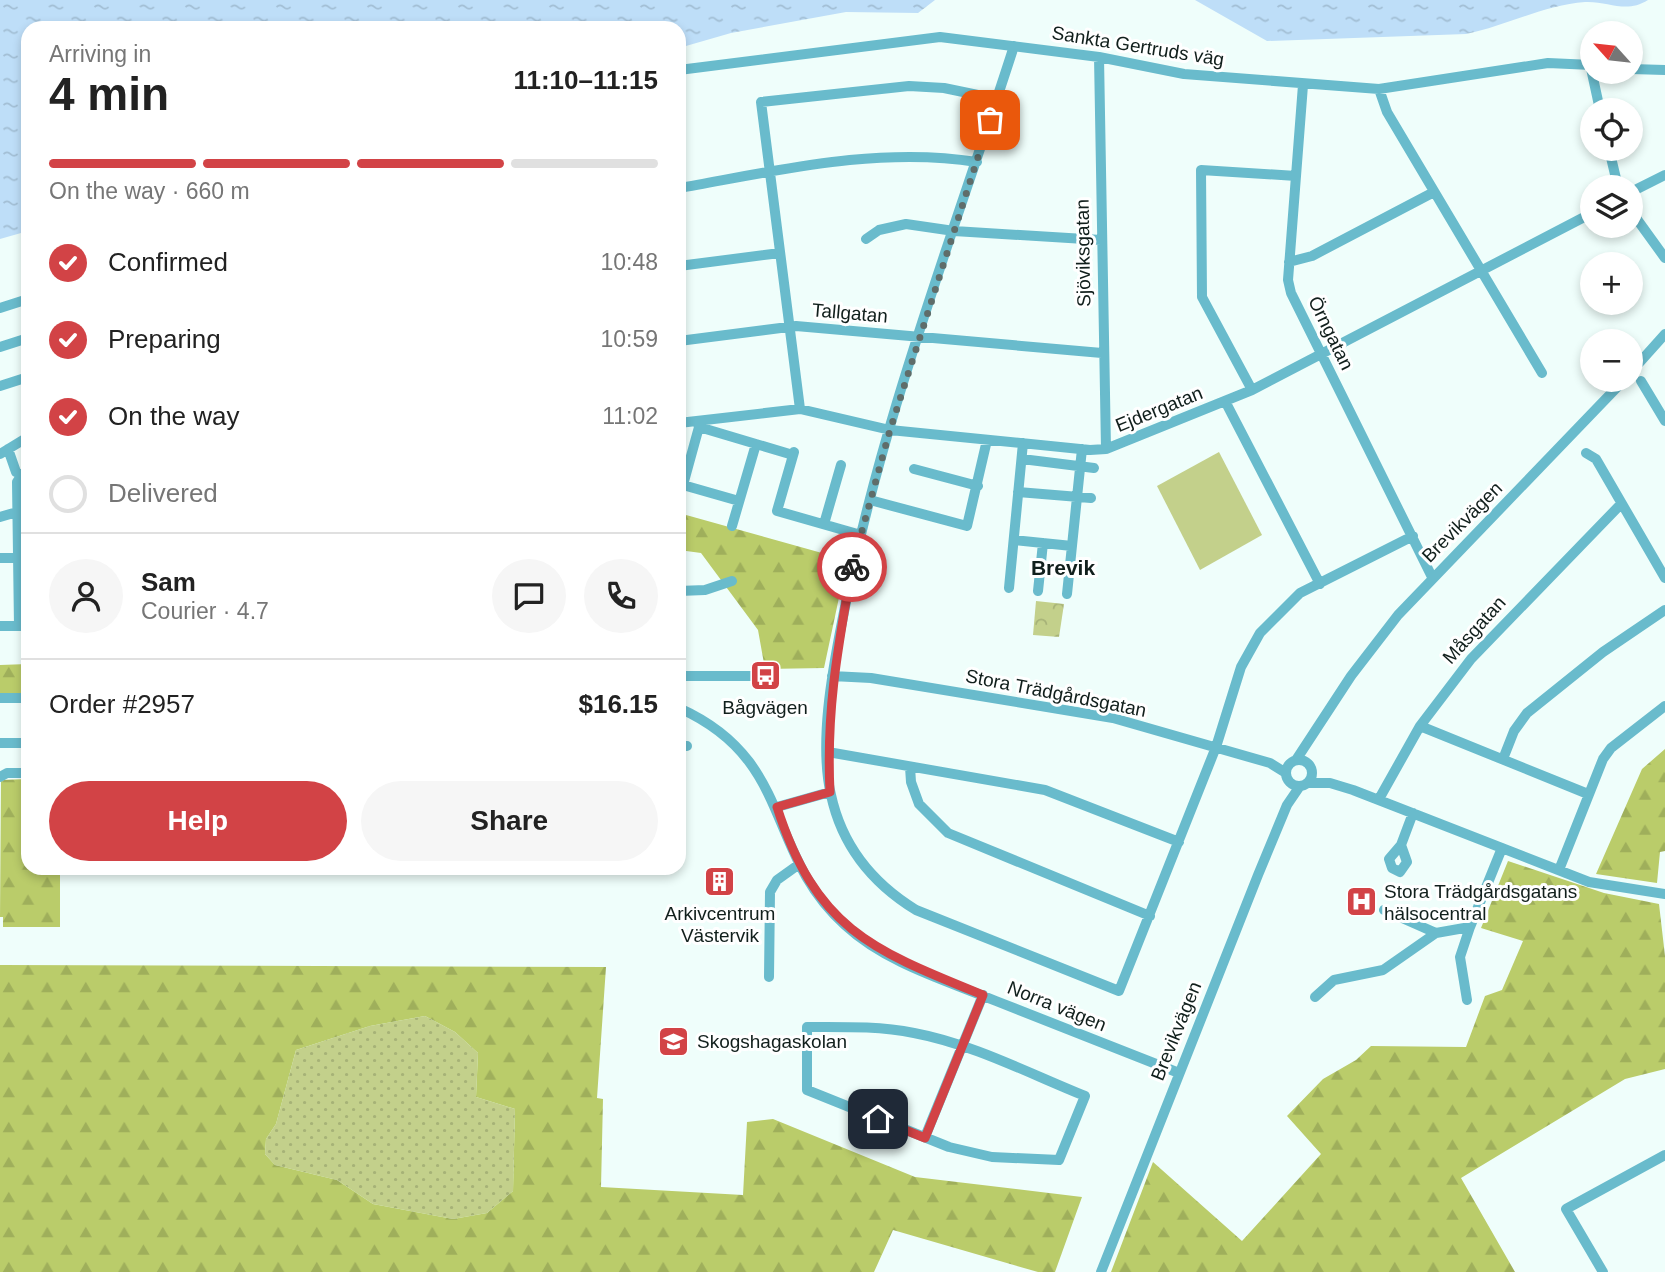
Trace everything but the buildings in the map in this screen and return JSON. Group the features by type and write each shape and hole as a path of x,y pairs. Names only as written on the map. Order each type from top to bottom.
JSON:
{"street":[{"name":"Sankta Gertruds väg","path":"686,69 932,38 1099,57 1184,74 1378,89 1511,67 1548,63 1580,64"},
{"path":"1014,46 890,430 861,535 832,676 828,752 830,792 836,816 854,853 895,897 916,910 1119,991 1216,747 1241,667 1250,649 1286,605 1320,584 1413,536"},
{"name":"Sjöviksgatan","path":"1099,57 1105,449"},
{"path":"1643,69 1665,69"},
{"name":"Örngatan","path":"1303,85 1289,262 1291,293 1432,577"},
{"path":"800,409 761,102 909,86 944,88 997,99"},
{"path":"1378,89 1387,112 1542,373"},
{"path":"686,187 771,172 914,155 976,162"},
{"path":"1252,390 1202,298 1200,170 1296,176"},
{"path":"1643,186 1665,175"},
{"path":"1289,262 1312,256 1434,192"},
{"name":"Ejdergatan","path":"686,423 698,424 800,409 890,430 1105,449 1252,390 1580,219"},
{"path":"866,239 879,230 906,224 954,231 1101,240"},
{"path":"1643,228 1665,258"},
{"path":"686,264 780,253"},
{"path":"0,308 21,301"},
{"name":"Tallgatan","path":"686,340 790,327 1102,353"},
{"path":"1643,359 1665,334"},
{"path":"0,347 21,340"},
{"path":"0,386 21,379"},
{"path":"1643,384 1665,421"},
{"name":"Brevikvägen","path":"1287,805 1290,769 1367,654 1432,577 1612,392"},
{"path":"1225,401 1320,584"},
{"path":"686,473 698,424"},
{"name":"Ejdergatan","path":"698,424 756,444 794,453 777,511 861,535"},
{"path":"870,500 967,526 987,440"},
{"path":"21,441 4,452 21,473"},
{"path":"1009,588 1023,443"},
{"path":"732,526 756,444"},
{"path":"1067,594 1082,449"},
{"path":"1586,453 1596,459 1665,578"},
{"path":"1022,459 1094,468"},
{"path":"824,524 841,465"},
{"path":"914,469 978,486"},
{"path":"21,479 17,482 21,543"},
{"path":"686,486 739,501"},
{"path":"1018,492 1091,498"},
{"name":"Måsgatan","path":"1379,799 1420,726 1478,650 1621,504"},
{"path":"0,517 17,512"},
{"path":"1014,540 1072,546"},
{"path":"1038,591 1043,543"},
{"path":"0,558 21,558"},
{"path":"686,591 705,590 732,581"},
{"path":"1503,759 1520,721 1538,702 1665,610"},
{"path":"0,626 21,626"},
{"path":"686,676 768,676"},
{"name":"Stora Trädgårdsgatan","path":"832,676 871,678 1113,718 1290,769"},
{"path":"0,698 21,698"},
{"path":"1559,870 1598,768 1611,748 1665,706"},
{"name":"Norra vägen","path":"686,712 718,730 734,743 758,771 777,807 798,865 830,910 862,939 899,961 1178,1073"},
{"path":"1420,726 1588,794"},
{"name":"Brevikvägen","path":"1101,1272 1287,805 1304,784 1311,769 1314,734"},
{"path":"0,743 21,743"},
{"path":"828,752 1045,790 1179,842"},
{"path":"1330,783 1304,784 1290,769 1304,761 1330,783 1379,799 1559,870 1589,881 1665,894"},
{"path":"910,767 911,782 919,804 948,834 1150,916"},
{"path":"0,777 7,773 21,773"},
{"path":"777,807 830,792"},
{"path":"1401,845 1413,813"},
{"path":"1467,1000 1460,957 1502,848"},
{"path":"769,977 770,892 777,880 798,865"},
{"path":"1384,910 1436,933"},
{"path":"1315,997 1334,980 1382,970 1436,933 1470,927"},
{"path":"925,1138 983,995"},
{"path":"807,1027 894,1029 962,1047 1085,1096 1059,1160 992,1157 925,1138 807,1090 807,1027"},
{"path":"1603,1272 1566,1209 1665,1155"}],"green space":[{"path":"1219,452 1262,535 1200,570 1157,486"},
{"path":"686,515 847,560 824,668 765,669 758,630 701,553 686,551"},
{"path":"1036,601 1064,604 1059,637 1033,635"},
{"path":"21,664 21,693 0,693 0,665"},
{"path":"1665,749 1665,851 1660,852 1657,883 1596,874 1642,769"},
{"path":"21,779 21,875 60,875 60,927 3,927 3,917 0,917 1,780"},
{"path":"1508,861 1604,893 1659,904 1665,956 1665,1069 1625,1079 1461,1178 1515,1272 1111,1272 1153,1162 1242,1241 1321,1154 1287,1116 1323,1079 1356,1060 1371,1046 1466,1047 1485,996 1502,990 1523,941 1481,928"},
{"path":"0,965 606,967 597,1098 603,1099 601,1187 743,1195 747,1122 773,1119 915,1177 1082,1197 1055,1272 1038,1272 893,1230 874,1272 0,1272","holes":["425,1016 455,1032 478,1053 476,1097 515,1109 513,1191 487,1213 453,1219 373,1204 337,1180 275,1165 265,1154 266,1139 276,1124 296,1050 370,1026"]},
{"path":"425,1016 455,1032 478,1053 476,1097 515,1109 513,1191 487,1213 453,1219 373,1204 337,1180 275,1165 265,1154 266,1139 276,1124 296,1050 370,1026"}],"water":[{"path":"0,0 935,0 918,13 846,12 731,33 686,46 686,21 21,21 21,233 0,239"},
{"path":"1195,0 1648,0 1625,7 1594,2 1570,4 1466,34 1267,41"}],"way so far":[{"path":"852,567 919,336 990,120"}],"place":[{"name":"Bågvägen","path":"765,676"},
{"name":"Arkivcentrum Västervik","path":"720,882"},
{"name":"Stora Trädgårdsgatans hälsocentral","path":"1361,902"},
{"name":"Skogshagaskolan","path":"674,1041"}],"district":[{"name":"Brevik","path":"1063,567"}],"route":[{"path":"852,567 832,676 828,752 830,792 777,807 788,843 798,865 817,894 845,926 899,961 983,995 925,1138 878,1119"}]}
